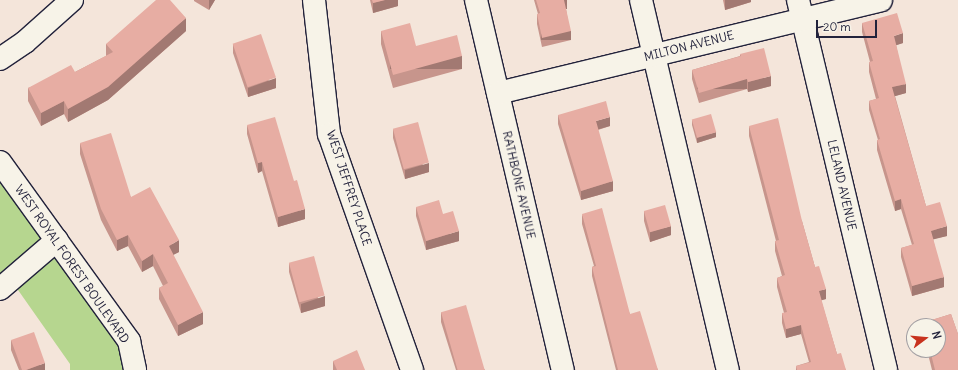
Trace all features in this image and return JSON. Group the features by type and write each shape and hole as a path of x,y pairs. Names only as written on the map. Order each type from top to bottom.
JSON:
{"street":[{"path":"0,59 25,42 72,0"},
{"name":"WEST JEFFREY PLACE","path":"314,0 329,134 412,370"},
{"name":"RATHBONE AVENUE","path":"476,0 563,370"},
{"path":"641,0 728,370"},
{"name":"MILTON AVENUE","path":"498,93 654,54 800,9 881,0"},
{"name":"LELAND AVENUE","path":"800,9 886,370"},
{"name":"WEST ROYAL FOREST BOULEVARD","path":"0,162 129,341 135,370"},
{"path":"0,289 57,240"}],"green space":[{"path":"0,162 135,370 70,370 70,364 11,280 0,289"}],"building":[{"path":"156,0 170,0 186,18 108,87 68,109 64,101 41,113 28,88 71,65 75,72 113,52 106,44"},
{"path":"372,0 385,0 373,3"},
{"path":"536,0 564,0 571,31 542,38 537,14 540,13"},
{"path":"897,13 903,33 894,36 906,84 892,87 926,206 940,202 947,226 931,231 944,277 912,286 901,248 914,244 901,199 895,201 877,140 880,139 869,101 879,98 869,62 873,61 862,23"},
{"path":"410,23 416,46 457,35 462,56 393,75 381,31"},
{"path":"261,34 276,77 248,87 233,44"},
{"path":"764,48 771,76 748,82 747,79 699,93 692,70 741,56 740,54"},
{"path":"606,101 610,117 596,121 613,181 581,191 558,115"},
{"path":"711,114 716,132 697,138 692,120"},
{"path":"275,117 294,181 297,180 305,209 278,217 262,162 258,163 247,125"},
{"path":"778,118 802,221 815,267 819,266 826,289 819,291 837,354 841,353 846,370 797,370 796,366 811,362 801,325 786,329 782,313 787,312 777,278 785,275 775,241 779,240 749,126"},
{"path":"418,122 429,163 404,169 393,129"},
{"path":"111,133 131,197 150,187 179,240 169,246 203,312 178,325 159,288 168,283 153,254 142,261 128,235 117,240 101,209 80,143"},
{"path":"439,200 443,214 453,211 459,231 426,241 416,207"},
{"path":"665,205 671,226 650,232 644,211"},
{"path":"602,208 630,314 640,311 658,370 618,370 592,267 596,266 582,214"},
{"path":"314,256 325,296 299,302 289,263"},
{"path":"466,305 485,370 458,370 441,312"},
{"path":"951,314 958,334 958,370 935,370 932,358 946,358 946,318 938,318"},
{"path":"34,332 45,363 22,370 11,340"},
{"path":"357,350 365,370 337,370 333,361"}]}
